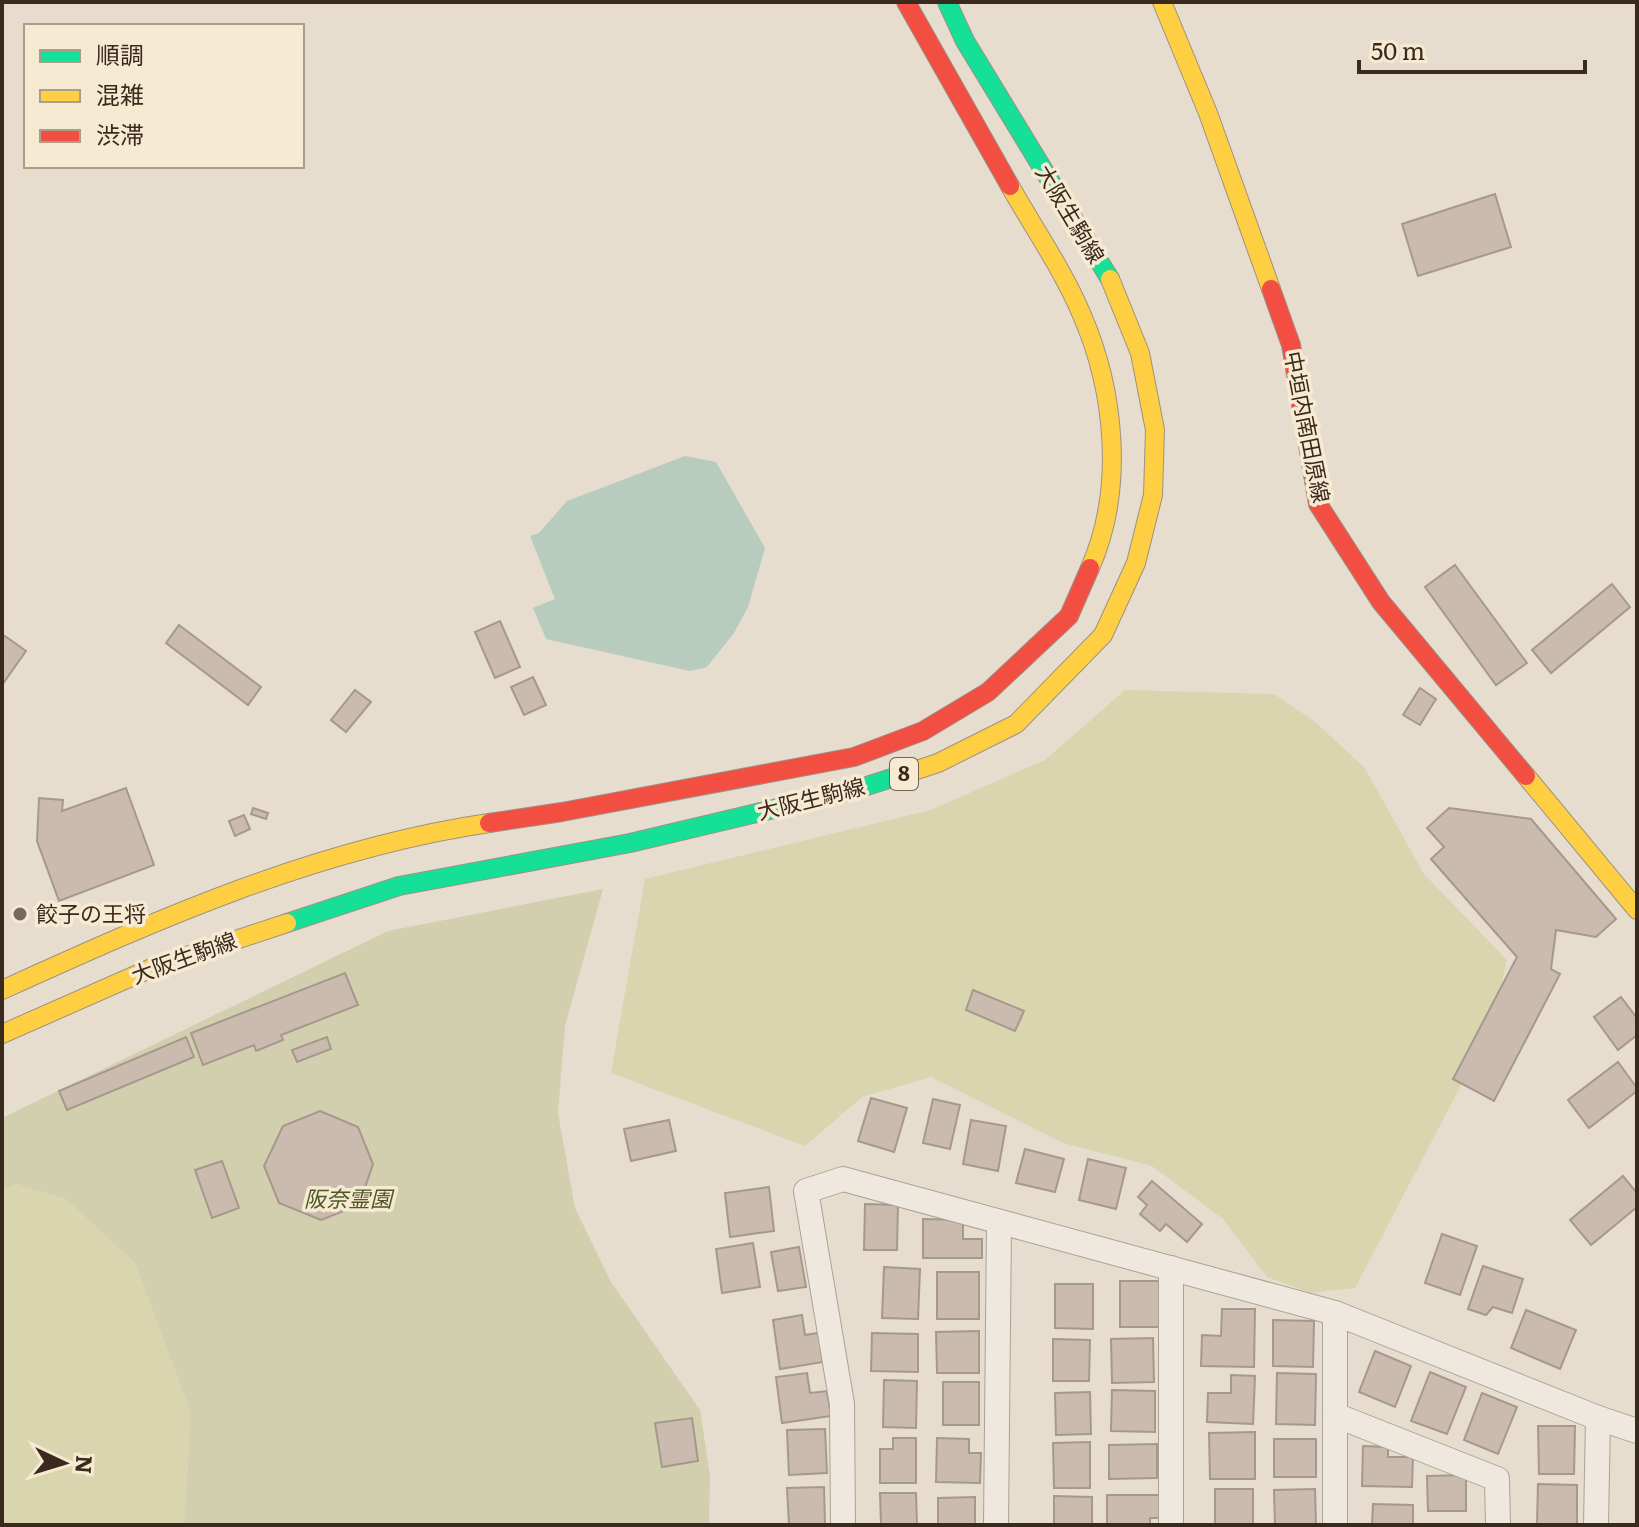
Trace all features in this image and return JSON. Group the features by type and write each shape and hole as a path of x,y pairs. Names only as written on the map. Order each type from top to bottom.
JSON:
{"main road":[{"name":"大阪生駒線","path":"2,1034 154,967 399,886 566,834 854,757 923,731 988,692 1069,616 1097,553 1111,488 1112,435 1100,365 1081,312 906,2"},
{"name":"大阪生駒線","path":"2,990 140,927 351,851 474,825 566,834 854,790 938,763 1016,724 1103,635 1136,563 1153,495 1155,430 1140,353 1116,290 965,41 947,2"},
{"name":"中垣内南田原線","path":"1162,2 1208,113 1291,345 1318,504 1381,602 1637,910"}],"street":[{"path":"843,1525 842,1404 806,1191 843,1179 1335,1313 1637,1431"},
{"path":"996,1525 999,1223"},
{"path":"1171,1268 1171,1525"},
{"path":"1335,1313 1335,1525"},
{"path":"1335,1415 1497,1479 1498,1525"},
{"path":"1596,1525 1598,1418"}],"shaded area":[{"path":"685,456 716,462 765,548 748,607 734,633 707,667 690,671 546,639 533,608 555,599 530,536 539,533 567,501"},
{"path":"1125,690 1274,694 1314,721 1364,767 1424,874 1507,960 1492,1026 1355,1288 1310,1293 1267,1277 1223,1219 1152,1166 1063,1143 931,1077 862,1097 805,1146 611,1073 645,879 931,810 1045,760"},
{"path":"17,1184 67,1200 135,1263 191,1414 184,1525 2,1525 2,1190"}],"green space":[{"name":"阪奈霊園","path":"603,889 565,1026 558,1113 575,1208 611,1282 700,1410 710,1476 709,1525 184,1525 191,1414 135,1263 67,1200 17,1184 2,1190 2,1118 388,931"}],"building":[{"path":"1495,194 1511,247 1418,276 1402,224"},
{"path":"1455,565 1527,663 1496,685 1425,587"},
{"path":"1612,584 1630,607 1551,673 1532,650"},
{"path":"500,621 520,667 495,678 475,632"},
{"path":"179,625 261,687 248,705 166,643"},
{"path":"5,636 26,651 2,685 2,640"},
{"path":"533,677 546,705 524,715 511,687"},
{"path":"1420,688 1436,699 1420,725 1403,715"},
{"path":"355,690 371,702 346,732 331,720"},
{"path":"126,788 154,865 59,901 37,841 39,798 63,800 62,811"},
{"path":"253,808 268,813 266,819 251,814"},
{"path":"1449,808 1531,819 1616,919 1596,937 1556,930 1551,969 1560,974 1494,1101 1453,1079 1517,957 1431,859 1444,847 1427,828"},
{"path":"244,815 250,829 235,836 229,821"},
{"path":"345,973 358,1005 281,1035 283,1040 256,1051 254,1045 203,1065 191,1033"},
{"path":"973,990 1024,1011 1015,1031 966,1010"},
{"path":"1621,997 1637,1018 1637,1035 1618,1050 1594,1017"},
{"path":"186,1037 194,1057 67,1110 59,1091"},
{"path":"327,1037 331,1049 297,1062 292,1050"},
{"path":"1618,1062 1637,1091 1589,1128 1568,1100"},
{"path":"871,1098 907,1108 894,1152 858,1141"},
{"path":"933,1099 960,1105 950,1149 923,1143"},
{"path":"320,1111 358,1127 373,1164 359,1205 321,1220 279,1203 264,1166 283,1126"},
{"path":"669,1120 676,1151 631,1161 624,1129"},
{"path":"971,1120 1006,1126 998,1171 963,1164"},
{"path":"1025,1149 1064,1159 1055,1192 1016,1183"},
{"path":"1088,1159 1126,1168 1116,1209 1079,1200"},
{"path":"222,1161 239,1208 212,1218 195,1170"},
{"path":"1623,1176 1637,1193 1637,1207 1591,1245 1570,1220"},
{"path":"1152,1181 1202,1224 1187,1242 1166,1224 1160,1231 1140,1214 1147,1205 1138,1197"},
{"path":"769,1187 774,1231 730,1237 725,1193"},
{"path":"865,1204 898,1205 897,1250 864,1250"},
{"path":"923,1219 963,1220 963,1239 982,1239 982,1258 923,1258"},
{"path":"1442,1234 1477,1246 1460,1295 1425,1283"},
{"path":"753,1243 760,1287 722,1293 716,1249"},
{"path":"799,1247 806,1287 778,1291 771,1252"},
{"path":"1483,1266 1523,1279 1512,1313 1493,1307 1486,1315 1468,1309"},
{"path":"884,1267 920,1269 918,1319 882,1318"},
{"path":"937,1272 979,1272 979,1319 937,1319"},
{"path":"1120,1281 1161,1281 1160,1327 1120,1327"},
{"path":"1055,1284 1093,1284 1093,1329 1055,1328"},
{"path":"1222,1309 1255,1309 1254,1367 1201,1366 1202,1335 1221,1336"},
{"path":"1526,1310 1576,1330 1560,1369 1511,1348"},
{"path":"802,1315 805,1335 818,1333 823,1362 780,1369 773,1320"},
{"path":"1273,1320 1314,1321 1313,1367 1273,1366"},
{"path":"979,1331 979,1373 937,1373 936,1332"},
{"path":"872,1333 918,1334 918,1372 871,1371"},
{"path":"1153,1338 1154,1382 1112,1383 1111,1339"},
{"path":"1053,1339 1090,1340 1089,1381 1053,1381"},
{"path":"1375,1351 1411,1366 1395,1407 1359,1392"},
{"path":"1430,1372 1466,1387 1447,1434 1411,1421"},
{"path":"807,1373 810,1393 827,1391 831,1416 782,1423 776,1377"},
{"path":"1277,1373 1316,1374 1315,1425 1276,1424"},
{"path":"1231,1375 1255,1376 1253,1424 1207,1422 1208,1393 1231,1393"},
{"path":"884,1380 917,1381 916,1428 883,1427"},
{"path":"943,1382 979,1382 979,1425 943,1425"},
{"path":"1112,1390 1155,1391 1155,1432 1111,1431"},
{"path":"1090,1392 1091,1434 1056,1435 1055,1393"},
{"path":"1482,1393 1517,1407 1498,1454 1464,1440"},
{"path":"692,1418 698,1461 662,1467 655,1423"},
{"path":"1538,1426 1575,1426 1574,1474 1539,1474"},
{"path":"825,1429 827,1473 789,1475 787,1430"},
{"path":"1255,1432 1255,1479 1210,1479 1209,1433"},
{"path":"893,1438 916,1438 916,1483 880,1483 880,1449 893,1449"},
{"path":"937,1438 969,1439 969,1453 981,1453 980,1483 936,1482"},
{"path":"1274,1439 1316,1439 1316,1477 1274,1477"},
{"path":"1090,1442 1090,1488 1054,1488 1053,1443"},
{"path":"1157,1444 1157,1478 1109,1479 1109,1445"},
{"path":"1363,1446 1388,1447 1388,1457 1413,1457 1412,1487 1362,1486"},
{"path":"1466,1475 1466,1511 1428,1511 1427,1476"},
{"path":"1538,1484 1577,1485 1577,1525 1537,1524"},
{"path":"824,1487 825,1525 789,1525 787,1488"},
{"path":"1215,1489 1253,1489 1253,1525 1215,1525"},
{"path":"1315,1489 1316,1525 1275,1525 1274,1490"},
{"path":"880,1493 916,1493 917,1525 881,1525"},
{"path":"1107,1495 1161,1495 1161,1518 1150,1518 1150,1525 1107,1525"},
{"path":"1054,1496 1092,1497 1092,1525 1054,1525"},
{"path":"975,1497 975,1525 938,1525 938,1498"},
{"path":"1373,1504 1413,1505 1413,1525 1372,1525"}],"traffic: fast":[{"path":"947,2 965,41 1110,279"},
{"path":"287,923 399,886 630,843 854,790 914,771"}],"traffic: slow":[{"path":"1162,2 1208,113 1271,289"},
{"path":"1010,186 1074,297 1102,374 1108,407 1111,473 1101,538 1090,568"},
{"path":"914,771 938,763 1016,724 1103,635 1136,563 1153,495 1155,430 1140,353 1110,279"},
{"path":"1526,776 1637,910"},
{"path":"2,990 120,937 301,868 425,834 489,823"},
{"path":"2,1034 154,967 287,923"}],"traffic: jam":[{"path":"906,2 1010,186"},
{"path":"1271,289 1291,345 1318,504 1381,602 1526,776"},
{"path":"489,823 854,757 923,731 988,692 1069,616 1090,568"}],"place":[{"name":"餃子の王将","path":"20,914"}]}
